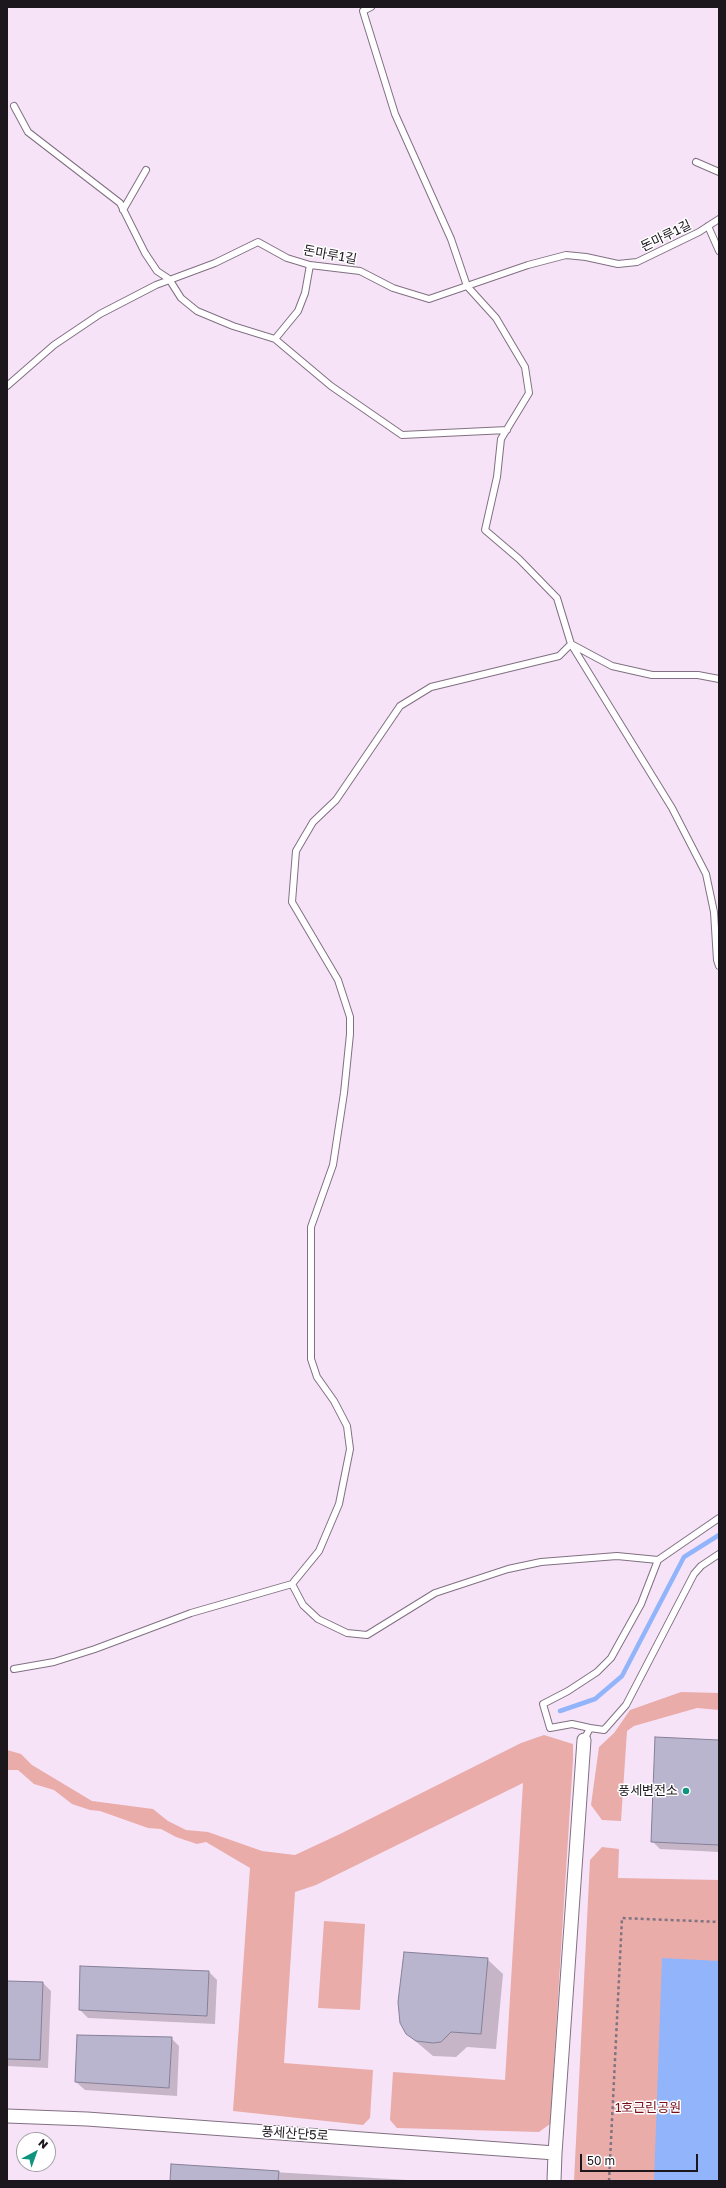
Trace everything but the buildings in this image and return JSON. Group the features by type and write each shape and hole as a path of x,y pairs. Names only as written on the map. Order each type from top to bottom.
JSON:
{"street":[{"path":"554,2181 584,1740"},
{"name":"풍세산단5로","path":"7,2116 87,2119 555,2153"}],"lane":[{"path":"371,7 363,11 395,114 451,239 467,286 496,318 525,367 529,393 501,439 497,477 485,530 519,559 557,598 571,644 672,808 706,874 714,912 717,960 719,966"},
{"path":"14,106 28,132 120,203 145,253 157,271 169,279 182,298 197,311 234,326 275,339 331,386 402,435 507,430"},
{"path":"696,162 719,172"},
{"path":"123,210 146,170"},
{"name":"돈마루1길","path":"7,386 54,345 100,314 169,279 215,262 258,242 287,258 310,265 360,270 393,288 429,299 528,265 566,255 586,256 618,264 637,262 651,257 719,219"},
{"path":"708,226 719,251"},
{"path":"275,339 298,311 305,293 310,265"},
{"path":"571,644 612,666 652,675 698,675 719,679"},
{"path":"14,1669 54,1662 95,1650 191,1613 292,1584 319,1550 339,1504 350,1449 347,1426 334,1401 318,1377 311,1359 311,1227 333,1165 344,1093 350,1034 350,1016 338,980 292,902 296,850 313,822 336,800 400,706 431,687 559,656 571,644"},
{"path":"719,1518 658,1560 641,1604 612,1658 597,1672 568,1691 543,1704 550,1728 572,1724 604,1730 626,1705 694,1574 702,1566 719,1554"},
{"path":"292,1584 303,1605 318,1619 347,1633 367,1635 435,1593 508,1568 541,1562 617,1556 658,1560"},
{"path":"584,1740 590,1728"}],"path":[{"path":"609,2181 622,1918 719,1922"}],"green space":[{"path":"681,1692 719,1693 719,1710 697,1708 634,1726 627,1731 621,1821 602,1820 591,1805 599,1747 614,1733 630,1710"},
{"path":"544,1735 573,1744 573,1760 550,2124 539,2132 397,2128 390,2120 393,2072 505,2080 523,1783 316,1885 295,1892 284,2063 373,2070 370,2118 363,2125 233,2111 250,1868 206,1842 197,1844 176,1837 161,1829 148,1828 100,1811 90,1810 72,1804 54,1790 34,1784 18,1770 7,1770 7,1750 21,1754 32,1765 92,1801 153,1809 168,1821 186,1830 208,1832 262,1851 295,1855 521,1743"},
{"name":"1호근린공원","path":"602,1847 619,1849 618,1878 719,1880 719,2181 574,2181 590,1860"},
{"path":"324,1921 365,1924 360,2010 318,2008"}],"water":[{"path":"662,1958 719,1961 719,2181 654,2181"}],"waterway":[{"path":"560,1711 595,1699 622,1676 684,1557 719,1535"}],"place":[{"name":"풍세변전소","path":"686,1791"}]}
